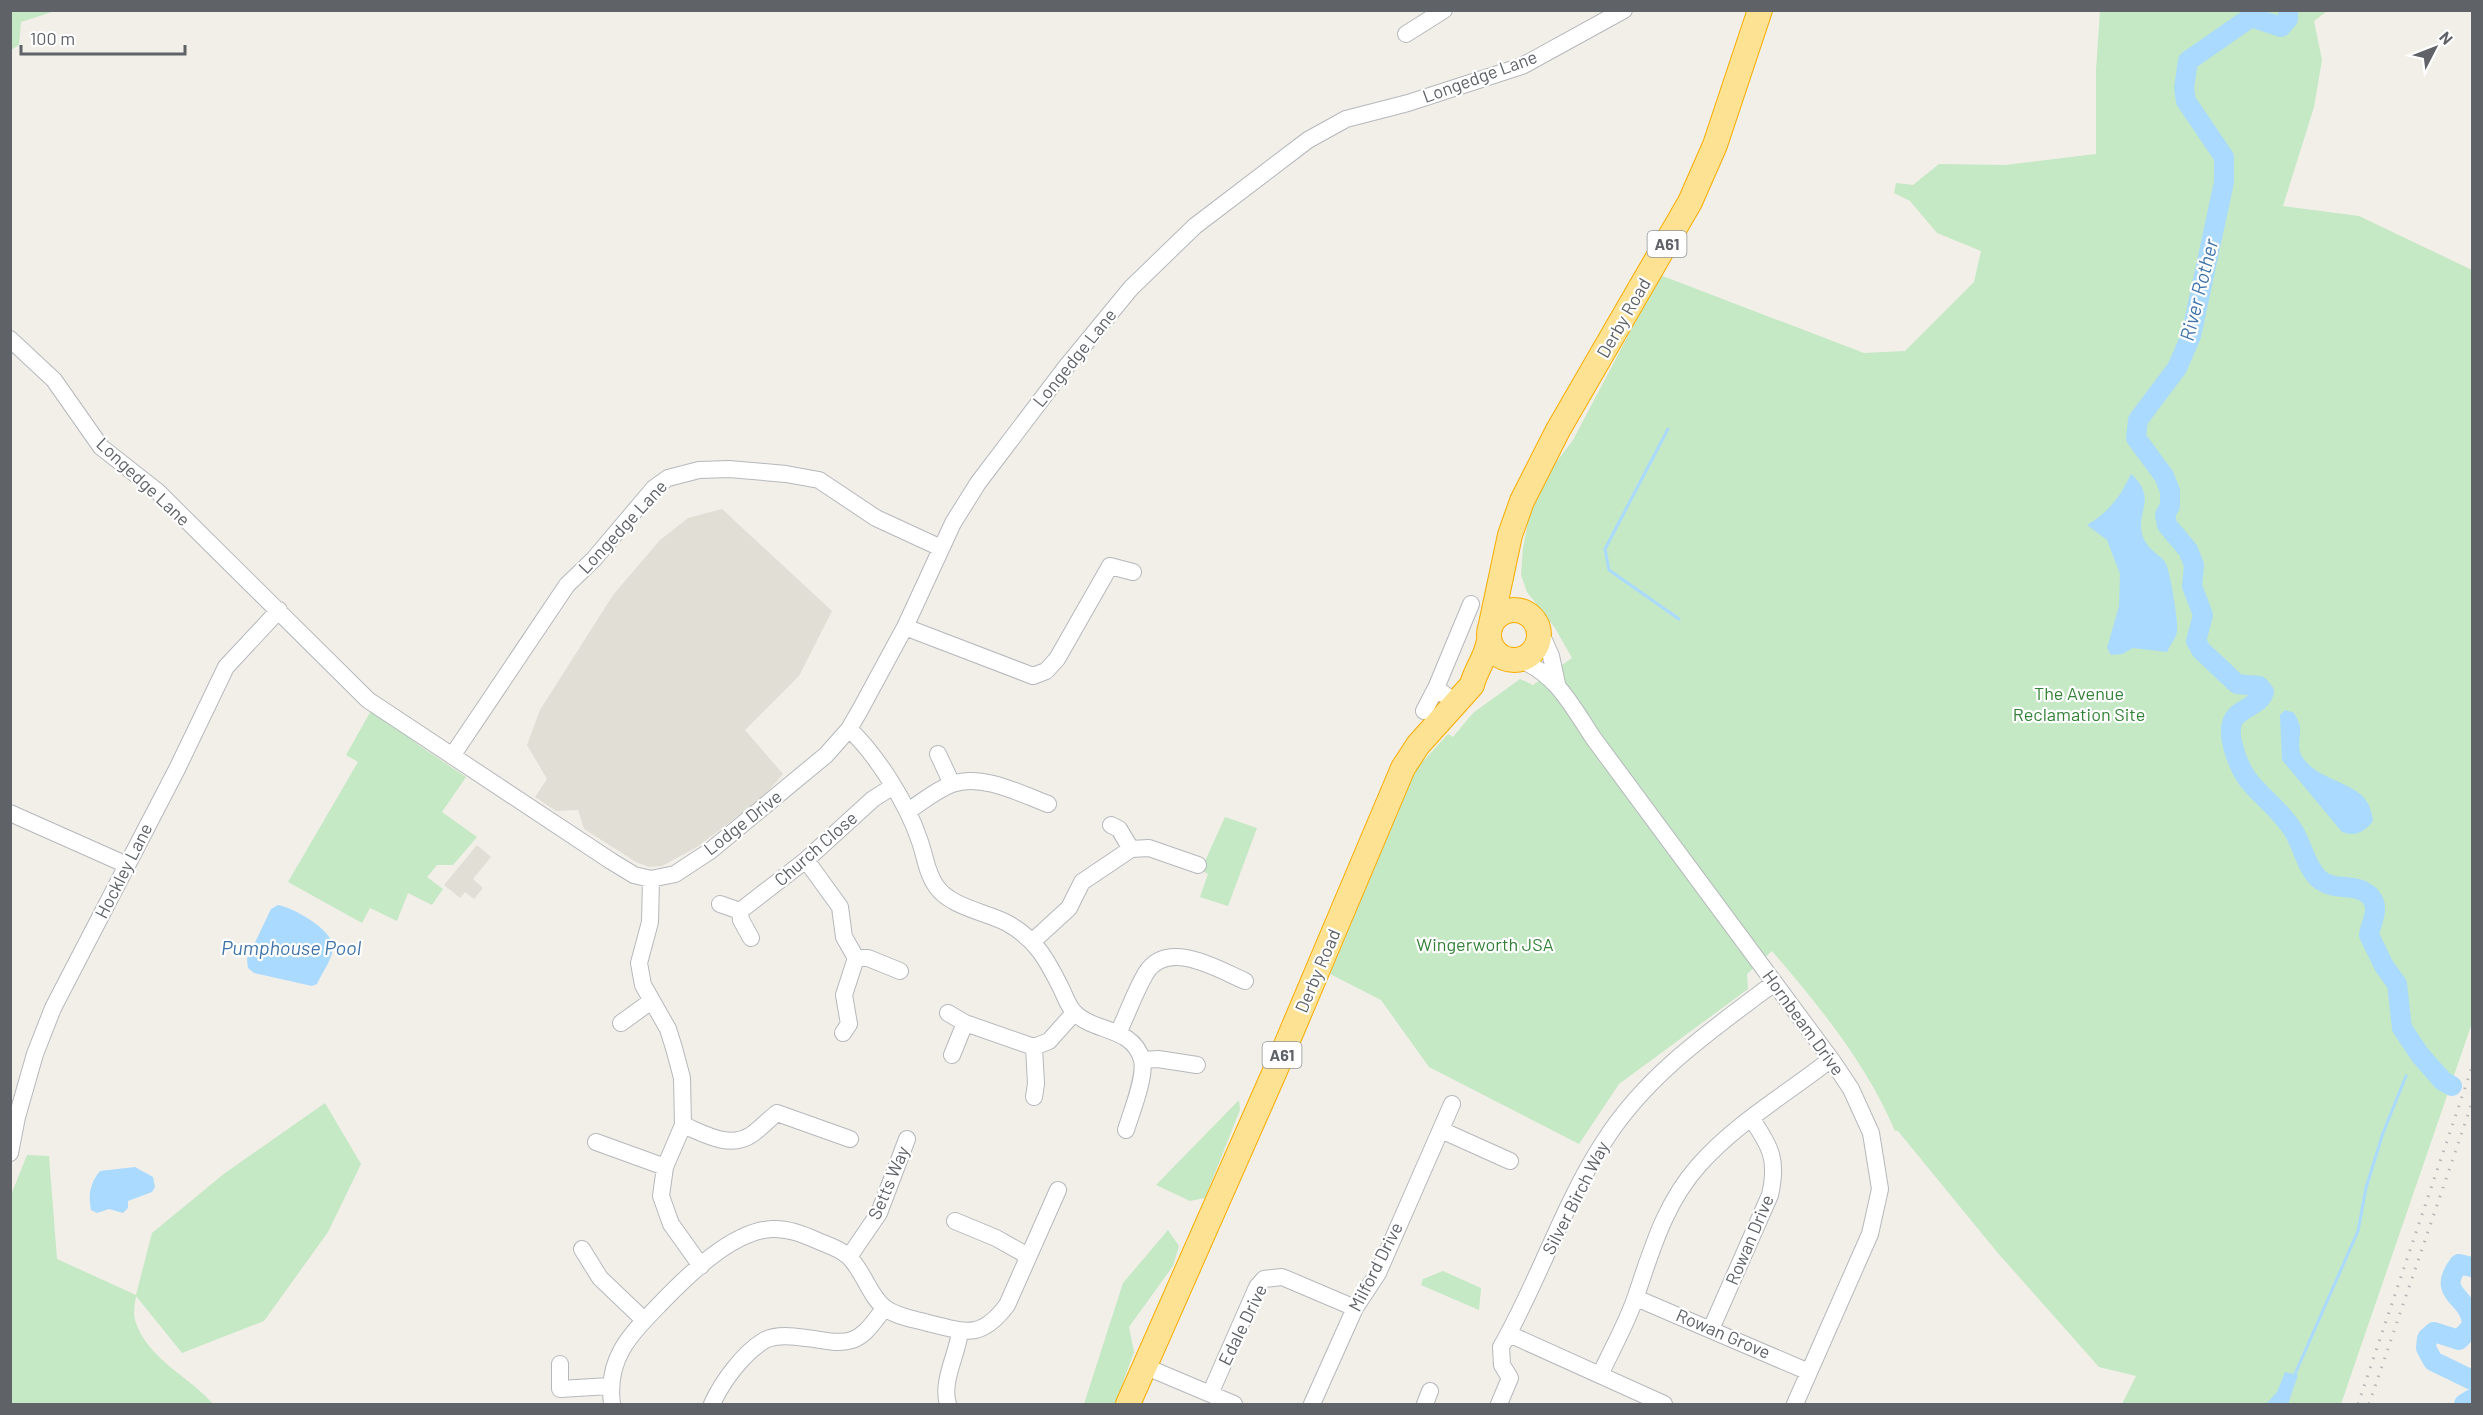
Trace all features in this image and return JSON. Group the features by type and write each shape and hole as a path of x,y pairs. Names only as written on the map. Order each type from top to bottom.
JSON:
{"highway":[{"name":"Derby Road","path":"1128,1404 1279,1062 1403,768 1418,745 1472,685 1475,674 1487,656 1506,556 1522,501 1540,462 1676,228 1704,175 1760,10"},
{"name":"Derby Road","path":"1506,556 1513,591 1534,622"},
{"path":"1522,610 1534,622 1537,647 1531,654 1519,660 1504,658 1496,654 1490,632 1506,611 1522,610"},
{"name":"Derby Road","path":"1472,685 1487,682 1519,660"}],"street":[{"path":"1406,34 1444,10"},
{"name":"Longedge Lane","path":"10,339 54,380 101,447 157,491 368,700 452,756 567,585 654,488 668,478 699,470 729,469 786,474 819,480 876,518 941,548 978,483 1066,367 1131,288 1212,213 1308,140 1346,119 1408,103 1522,66 1624,10"},
{"name":"Lodge Drive","path":"651,879 675,874 710,851 826,755 849,729 905,627 941,548"},
{"path":"905,627 1033,676 1040,674 1057,659 1110,566 1133,572"},
{"path":"1424,711 1471,604"},
{"name":"Hockley Lane","path":"10,1153 17,1117 32,1064 53,1008 226,667 279,610"},
{"name":"Hornbeam Drive","path":"1534,622 1551,656 1557,684"},
{"name":"Hornbeam Drive","path":"1519,660 1534,665 1557,684 1593,739 1831,1059 1851,1089 1871,1133 1880,1189 1870,1234 1795,1404"},
{"path":"1436,688 1456,703"},
{"path":"849,729 861,740 908,812 936,886 946,896 1007,923 1033,941 1044,954 1074,1014 1130,1040 1142,1060 1139,1082 1126,1130"},
{"path":"938,754 952,784"},
{"path":"452,756 611,861 634,875 651,879 650,922 639,963 642,985 668,1029 682,1078 683,1125 665,1167 661,1196 671,1224 701,1266"},
{"path":"908,812 952,784 969,780 1048,804"},
{"name":"Church Close","path":"740,911 806,861 873,799 892,787"},
{"path":"10,813 127,865"},
{"path":"1111,825 1119,829 1131,849"},
{"path":"1033,941 1069,908 1082,882 1131,849 1149,848 1198,865"},
{"path":"806,861 840,907 844,937 856,958 844,996 849,1024 843,1033"},
{"path":"720,904 740,911 741,920 751,938"},
{"path":"1118,1033 1147,971 1159,961 1177,956 1192,959 1245,981"},
{"path":"856,958 868,958 900,971"},
{"name":"Silver Birch Way","path":"1499,1404 1510,1378 1502,1365 1501,1347 1585,1174 1605,1139 1636,1099 1683,1052 1774,983"},
{"path":"621,1023 650,1002"},
{"path":"948,1013 965,1023 1034,1047 1049,1041 1064,1028 1074,1014"},
{"path":"952,1055 965,1023"},
{"path":"1034,1047 1036,1084 1034,1096"},
{"path":"1142,1060 1158,1059 1197,1065"},
{"path":"1600,1375 1636,1298 1648,1255 1667,1210 1697,1166 1727,1136 1831,1059"},
{"name":"Milford Drive","path":"1312,1404 1355,1308 1378,1273 1452,1104"},
{"path":"683,1125 726,1142 737,1142 752,1135 777,1113 850,1139"},
{"name":"Rowan Drive","path":"1711,1329 1770,1195 1775,1173 1773,1156 1751,1118"},
{"path":"1441,1130 1509,1161"},
{"name":"Setts Way","path":"849,1257 879,1213 907,1139"},
{"path":"596,1142 665,1167"},
{"path":"612,1404 610,1386 613,1366 644,1320 689,1274 740,1239 773,1228 792,1231 849,1257 885,1308 901,1316 960,1332 980,1329 995,1321 1007,1305 1058,1190"},
{"path":"955,1221 996,1238 1028,1256"},
{"path":"582,1249 600,1278 644,1320"},
{"name":"Edale Drive","path":"1210,1394 1257,1287 1264,1279 1282,1277 1355,1308"},
{"name":"Rowan Grove","path":"1636,1298 1809,1372"},
{"path":"712,1404 719,1389 747,1355 765,1340 785,1335 836,1342 854,1339 867,1330 885,1308"},
{"path":"948,1404 946,1388 958,1351 960,1332"},
{"path":"1509,1334 1664,1404"},
{"path":"560,1364 560,1389 610,1386"},
{"path":"1144,1366 1234,1404"}],"shaded area":[{"path":"722,509 832,611 799,676 745,730 783,774 763,797 697,847 662,866 649,867 636,862 584,829 578,810 556,811 535,797 547,779 527,745 540,710 613,595 660,540 688,518"},
{"path":"477,845 491,857 473,879 483,888 474,899 465,892 460,898 444,885"}],"green space":[{"path":"11,10 69,11 52,12 21,22 19,45 11,50"},
{"name":"The Avenue Reclamation Site","path":"2100,11 2327,11 2314,21 2322,60 2314,107 2283,206 2359,216 2472,270 2472,1023 2341,1404 2122,1404 2136,1376 2099,1367 1997,1252 1898,1131 1895,1131 1870,1082 1841,1036 1772,951 1747,974 1748,989 1619,1084 1579,1144 1429,1067 1381,1000 1330,974 1416,769 1448,734 1453,737 1473,713 1520,679 1533,685 1572,658 1555,628 1527,592 1521,575 1523,548 1531,506 1554,465 1573,440 1660,275 1864,353 1905,351 1974,282 1981,251 1937,233 1910,201 1894,193 1896,183 1913,185 1939,164 2005,165 2096,154 2096,70"},
{"path":"372,709 420,746 466,777 442,812 477,837 453,865 437,865 427,877 443,889 432,905 408,893 397,921 370,908 362,923 288,882 358,762 346,755"},
{"path":"1225,817 1257,828 1228,906 1200,897 1208,874 1201,870"},
{"path":"1239,1100 1240,1110 1205,1198 1190,1201 1156,1185"},
{"path":"325,1103 361,1164 328,1232 264,1321 182,1353 136,1296 135,1320 149,1345 158,1356 213,1404 11,1404 11,1195 27,1155 49,1156 57,1259 136,1295 152,1233 225,1173"},
{"path":"1168,1230 1179,1246 1173,1266 1129,1327 1134,1352 1115,1404 1084,1404 1123,1283"},
{"path":"1443,1271 1481,1288 1479,1310 1421,1285 1423,1279"}],"water":[{"path":"2131,474 2139,483 2145,498 2141,520 2143,537 2168,569 2177,632 2167,652 2133,648 2122,654 2111,655 2107,648 2119,606 2120,574 2107,540 2087,525 2102,515 2113,503"},
{"path":"2285,710 2294,713 2300,724 2299,747 2303,758 2322,774 2355,790 2370,807 2373,821 2363,831 2356,834 2342,832 2282,760 2280,715"},
{"name":"Pumphouse Pool","path":"278,905 293,910 312,921 328,935 332,942 333,949 330,958 317,984 312,986 254,973 248,968 247,959 271,909"},
{"path":"135,1167 153,1177 155,1187 152,1192 128,1201 128,1208 123,1213 109,1209 97,1213 91,1210 91,1189 100,1171"},
{"path":"2285,1372 2298,1375 2288,1404 2266,1404 2277,1392"}],"waterway":[{"name":"River Rother","path":"2288,10 2288,19 2281,27 2251,17 2188,61 2184,88 2186,101 2224,157 2224,182 2191,336 2177,368 2138,420 2136,438 2164,476 2170,491 2170,506 2165,515 2167,525 2188,550 2194,565 2192,586 2203,615 2196,641 2201,650 2237,684 2259,686 2264,692 2258,701 2238,714 2232,723 2232,740 2238,761 2251,783 2293,830 2311,868 2319,879 2331,885 2358,889 2373,900 2375,910 2369,935 2384,966 2397,984 2402,1028 2420,1055 2443,1081 2452,1086"},
{"path":"1668,429 1605,549 1609,570 1679,619"},
{"path":"2295,1374 2358,1231 2366,1188 2383,1133 2406,1076"},
{"name":"River Rother","path":"2472,1267 2459,1264 2451,1282 2452,1289 2470,1314 2472,1323"},
{"name":"River Rother","path":"2472,1326 2459,1340 2434,1332 2427,1338 2426,1348 2433,1361 2472,1380"},
{"name":"River Rother","path":"2464,1404 2472,1399"}],"railway":[{"path":"2358,1404 2472,1067"},
{"path":"2369,1404 2472,1103"}],"park label":[{"name":"Wingerworth JSA","path":"1485,945"}]}
